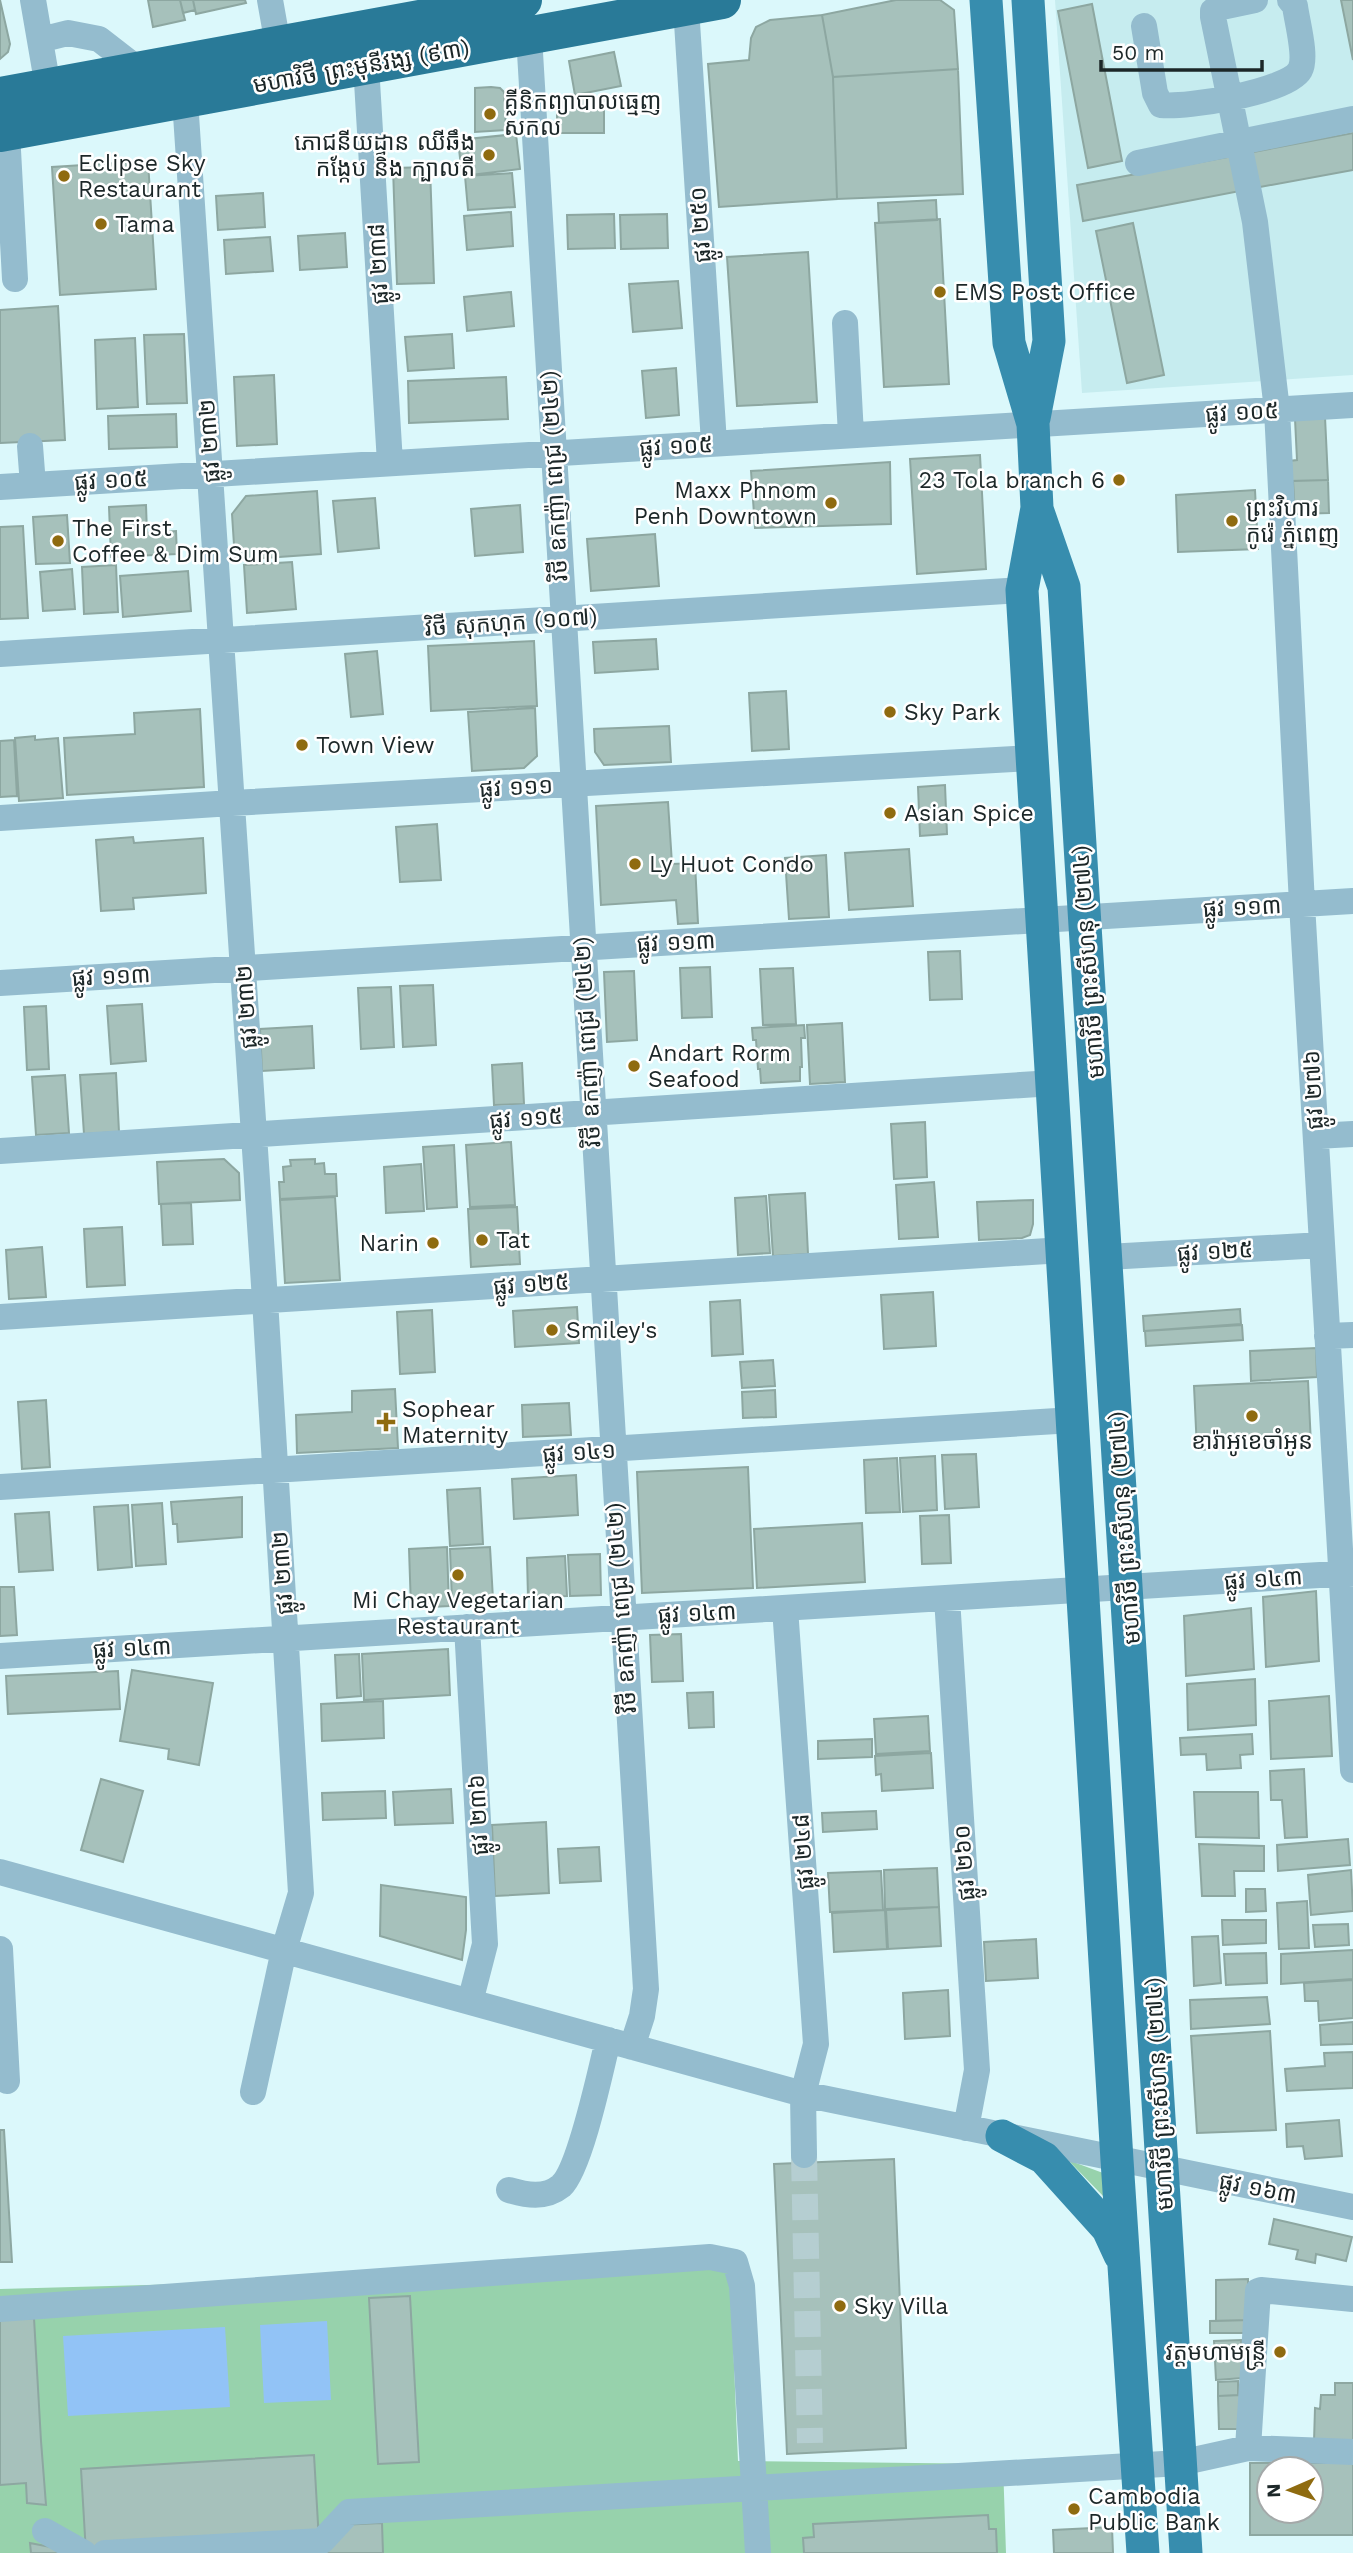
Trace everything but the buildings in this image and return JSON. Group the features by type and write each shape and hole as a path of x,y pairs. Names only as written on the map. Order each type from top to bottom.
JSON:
{"highway":[{"name":"មហាវិថី ព្រះមុនីវង្ស (៩៣)","path":"2,120 183,80 278,45 526,18 704,3"},
{"name":"មហាវិថី ព្រះមុនីវង្ស (៩៣)","path":"2,120 48,87 139,70 183,80 366,65 526,18"}],"main road":[{"name":"មហាវិថី ព្រះសីហនុ (២៧៤)","path":"986,0 1009,343 1033,424"},
{"name":"មហាវិថី ព្រះសីហនុ (២៧៤)","path":"1028,0 1049,341 1033,424 1037,508 1022,590 1143,2553"},
{"name":"មហាវិថី ព្រះសីហនុ (២៧៤)","path":"1037,508 1064,587 1186,2553"},
{"path":"1002,2136 1044,2158 1108,2229 1125,2269"}],"street":[{"path":"33,0 48,87"},
{"path":"270,0 278,45"},
{"name":"ផ្លូវ ២៧៦","path":"1255,0 1213,11 1255,222 1277,410 1322,1245 1340,1335 1353,1770"},
{"path":"1144,26 1155,93 1161,105 1174,107 1230,99 1291,81 1299,73 1303,62 1295,6 1290,0"},
{"name":"ផ្លូវ ២៥០","path":"704,3 714,443"},
{"name":"វិថី ឧកញ៉ា ពេជ្រ (២៤២)","path":"509,2190 534,2196 551,2190 560,2186 575,2165 620,2043 642,2016 646,1989 526,18"},
{"path":"40,40 68,33 99,39 139,70"},
{"name":"ផ្លូវ ២៣៨","path":"366,65 390,463"},
{"name":"ផ្លូវ ២៣២","path":"183,80 265,1300 301,1893 284,1950 253,2092"},
{"path":"1138,163 1353,119"},
{"path":"2,120 15,279"},
{"path":"845,323 850,435"},
{"name":"ផ្លូវ ១០៥","path":"0,487 1353,405"},
{"path":"30,446 33,485"},
{"name":"វិថី សុកហុក (១០៧)","path":"0,654 1022,590"},
{"name":"ផ្លូវ ១១១","path":"0,818 1032,758"},
{"name":"ផ្លូវ ១១៣","path":"0,982 1353,901"},
{"name":"ផ្លូវ ១១៥","path":"0,1151 1053,1083"},
{"path":"1316,1136 1353,1134"},
{"name":"ផ្លូវ ១២៥","path":"1107,1257 1322,1245"},
{"name":"ផ្លូវ ១២៥","path":"0,1317 1063,1250"},
{"name":"ផ្លូវ ១៤១","path":"0,1487 1073,1420"},
{"name":"ផ្លូវ ១៤៣","path":"0,1656 1347,1574"},
{"name":"ផ្លូវ ២៦០","path":"947,1598 977,2070 966,2128"},
{"name":"ផ្លូវ ២៤៨","path":"785,1608 817,2044 803,2094 804,2155"},
{"name":"ផ្លូវ ២៣៦","path":"467,1627 485,1944 470,2002"},
{"name":"ផ្លូវ ១៦៣","path":"0,1872 803,2094 1353,2207"},
{"path":"0,1949 6,2081"},
{"path":"0,2309 710,2257 735,2262 742,2286 758,2553"},
{"path":"1248,2448 1258,2291 1353,2299"},
{"path":"105,2553 322,2541 349,2512 1180,2463 1248,2448 1353,2452"},
{"path":"45,2531 84,2553"}],"shaded area":[{"path":"1055,0 1353,0 1353,375 1082,393"}],"green space":[{"path":"1068,2160 1103,2173 1105,2198"},
{"path":"730,2269 738,2461 1003,2464 1006,2553 0,2553 0,2289"}],"water":[{"path":"327,2321 331,2400 264,2403 260,2325"},
{"path":"225,2327 230,2407 68,2416 63,2336"}],"tunnel":[{"path":"804,2155 810,2443"}],"place":[{"name":"គ្លីនិកព្យាបាលធ្មេញ សកល","path":"490,114"},
{"name":"ភោជនីយដ្ធាន ឈីឆឹង កង្កែប និង ក្បាលតី","path":"489,155"},
{"name":"Eclipse Sky Restaurant","path":"64,176"},
{"name":"Tama","path":"101,224"},
{"name":"EMS Post Office","path":"940,292"},
{"name":"23 Tola branch 6","path":"1119,480"},
{"name":"Maxx Phnom Penh Downtown","path":"831,503"},
{"name":"ព្រះវិហារ កូរ៉េ ភ្នំពេញ","path":"1232,521"},
{"name":"The First Coffee & Dim Sum","path":"58,541"},
{"name":"Sky Park","path":"890,712"},
{"name":"Town View","path":"302,745"},
{"name":"Asian Spice","path":"890,813"},
{"name":"Ly Huot Condo","path":"635,864"},
{"name":"Andart Rorm Seafood","path":"634,1066"},
{"name":"Tat","path":"482,1240"},
{"name":"Narin","path":"433,1243"},
{"name":"Smiley's","path":"552,1330"},
{"name":"ខារ៉ាអូខេចាំអូន","path":"1252,1416"},
{"name":"Sophear Maternity","path":"386,1422"},
{"name":"Mi Chay Vegetarian Restaurant","path":"458,1575"},
{"name":"Sky Villa","path":"840,2306"},
{"name":"វត្តមហាមន្រ្តី","path":"1280,2352"},
{"name":"Cambodia Public Bank","path":"1074,2509"}]}
